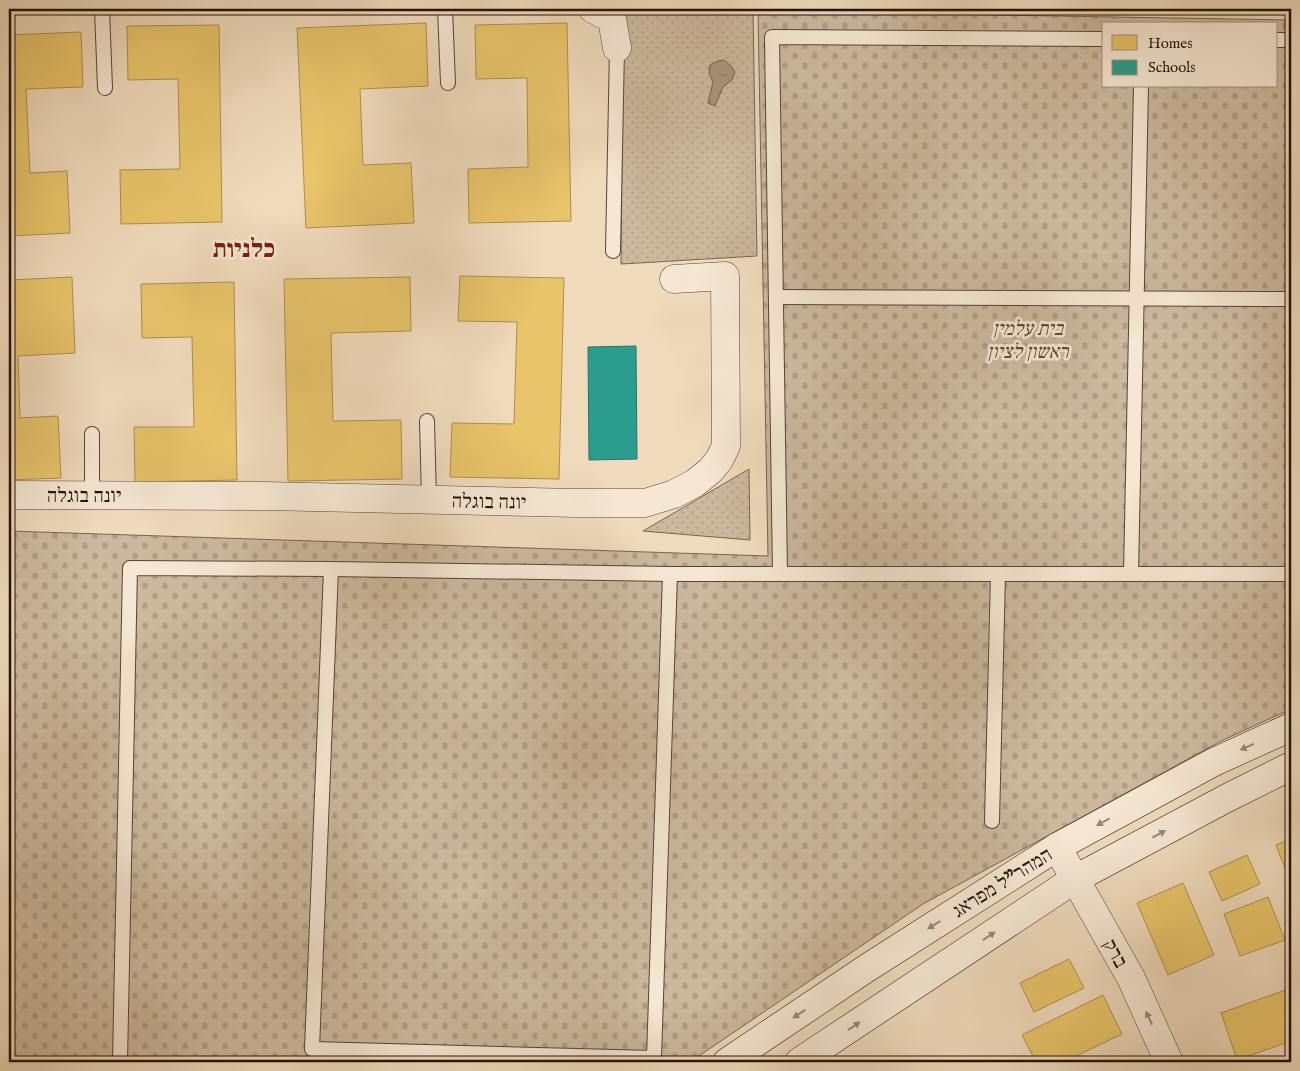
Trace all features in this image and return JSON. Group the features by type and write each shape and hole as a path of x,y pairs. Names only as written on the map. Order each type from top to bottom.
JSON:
{"street":[{"path":"593,9 612,19 617,48"},
{"name":"יונה בוגלה","path":"9,495 256,496 645,503 674,494 695,483 711,470 726,446 725,276 674,278"},
{"name":"המהר\"ל מפראג","path":"727,1062 867,968 1057,848 1214,762 1291,727"},
{"name":"המהר\"ל מפראג","path":"799,1062 1074,879 1291,766"},
{"name":"ברק","path":"1057,848 1131,978 1170,1062"}],"lane":[{"path":"102,9 105,88"},
{"path":"445,9 448,84"},
{"path":"780,574 772,37 1102,39"},
{"path":"1278,40 1291,40"},
{"path":"613,251 617,48"},
{"path":"1131,574 1141,88"},
{"path":"776,297 1291,299"},
{"path":"427,422 429,499"},
{"path":"92,434 92,495"},
{"path":"120,1062 130,568 332,568 670,574 1291,574"},
{"path":"332,568 312,1049 654,1058 670,574"},
{"path":"992,821 998,574"}],"green space":[{"path":"623,9 753,10 757,256 621,264"},
{"name":"בית עלמין ראשון לציון","path":"758,11 1291,20 1291,709 1221,741 923,904 690,1062 9,1062 9,531 768,556"},
{"path":"749,469 750,540 643,531"}],"water":[{"path":"724,60 735,72 732,80 723,87 715,106 708,103 713,82 709,73 710,65"}],"building: Homes":[{"path":"426,23 428,86 360,89 363,165 411,163 414,223 306,228 297,28"},
{"path":"567,23 571,221 469,223 468,169 528,167 527,78 476,79 475,25"},
{"path":"219,25 222,222 121,224 120,170 180,169 178,79 128,80 127,26"},
{"path":"81,32 83,87 26,89 30,173 67,171 70,233 9,236 9,35"},
{"path":"460,276 564,278 559,479 450,477 452,423 514,424 517,322 458,321"},
{"path":"72,277 75,353 18,356 20,418 58,416 61,478 9,480 9,280"},
{"path":"410,277 411,331 331,333 333,421 401,420 402,479 288,481 284,279"},
{"path":"234,282 237,480 135,482 134,427 194,427 192,337 142,338 141,284"},
{"path":"1291,839 1291,884 1276,845"},
{"path":"1247,855 1260,884 1222,901 1209,872"},
{"path":"1183,883 1214,955 1168,975 1137,903"},
{"path":"1268,897 1285,940 1240,956 1224,914"},
{"path":"1069,959 1084,988 1034,1012 1020,983"},
{"path":"1291,988 1291,1041 1237,1060 1221,1013"},
{"path":"1103,995 1122,1034 1064,1062 1036,1062 1022,1035"}],"building: Schools":[{"path":"636,346 637,459 589,460 588,347"}],"district":[{"name":"כלניות","path":"244,248"}]}
